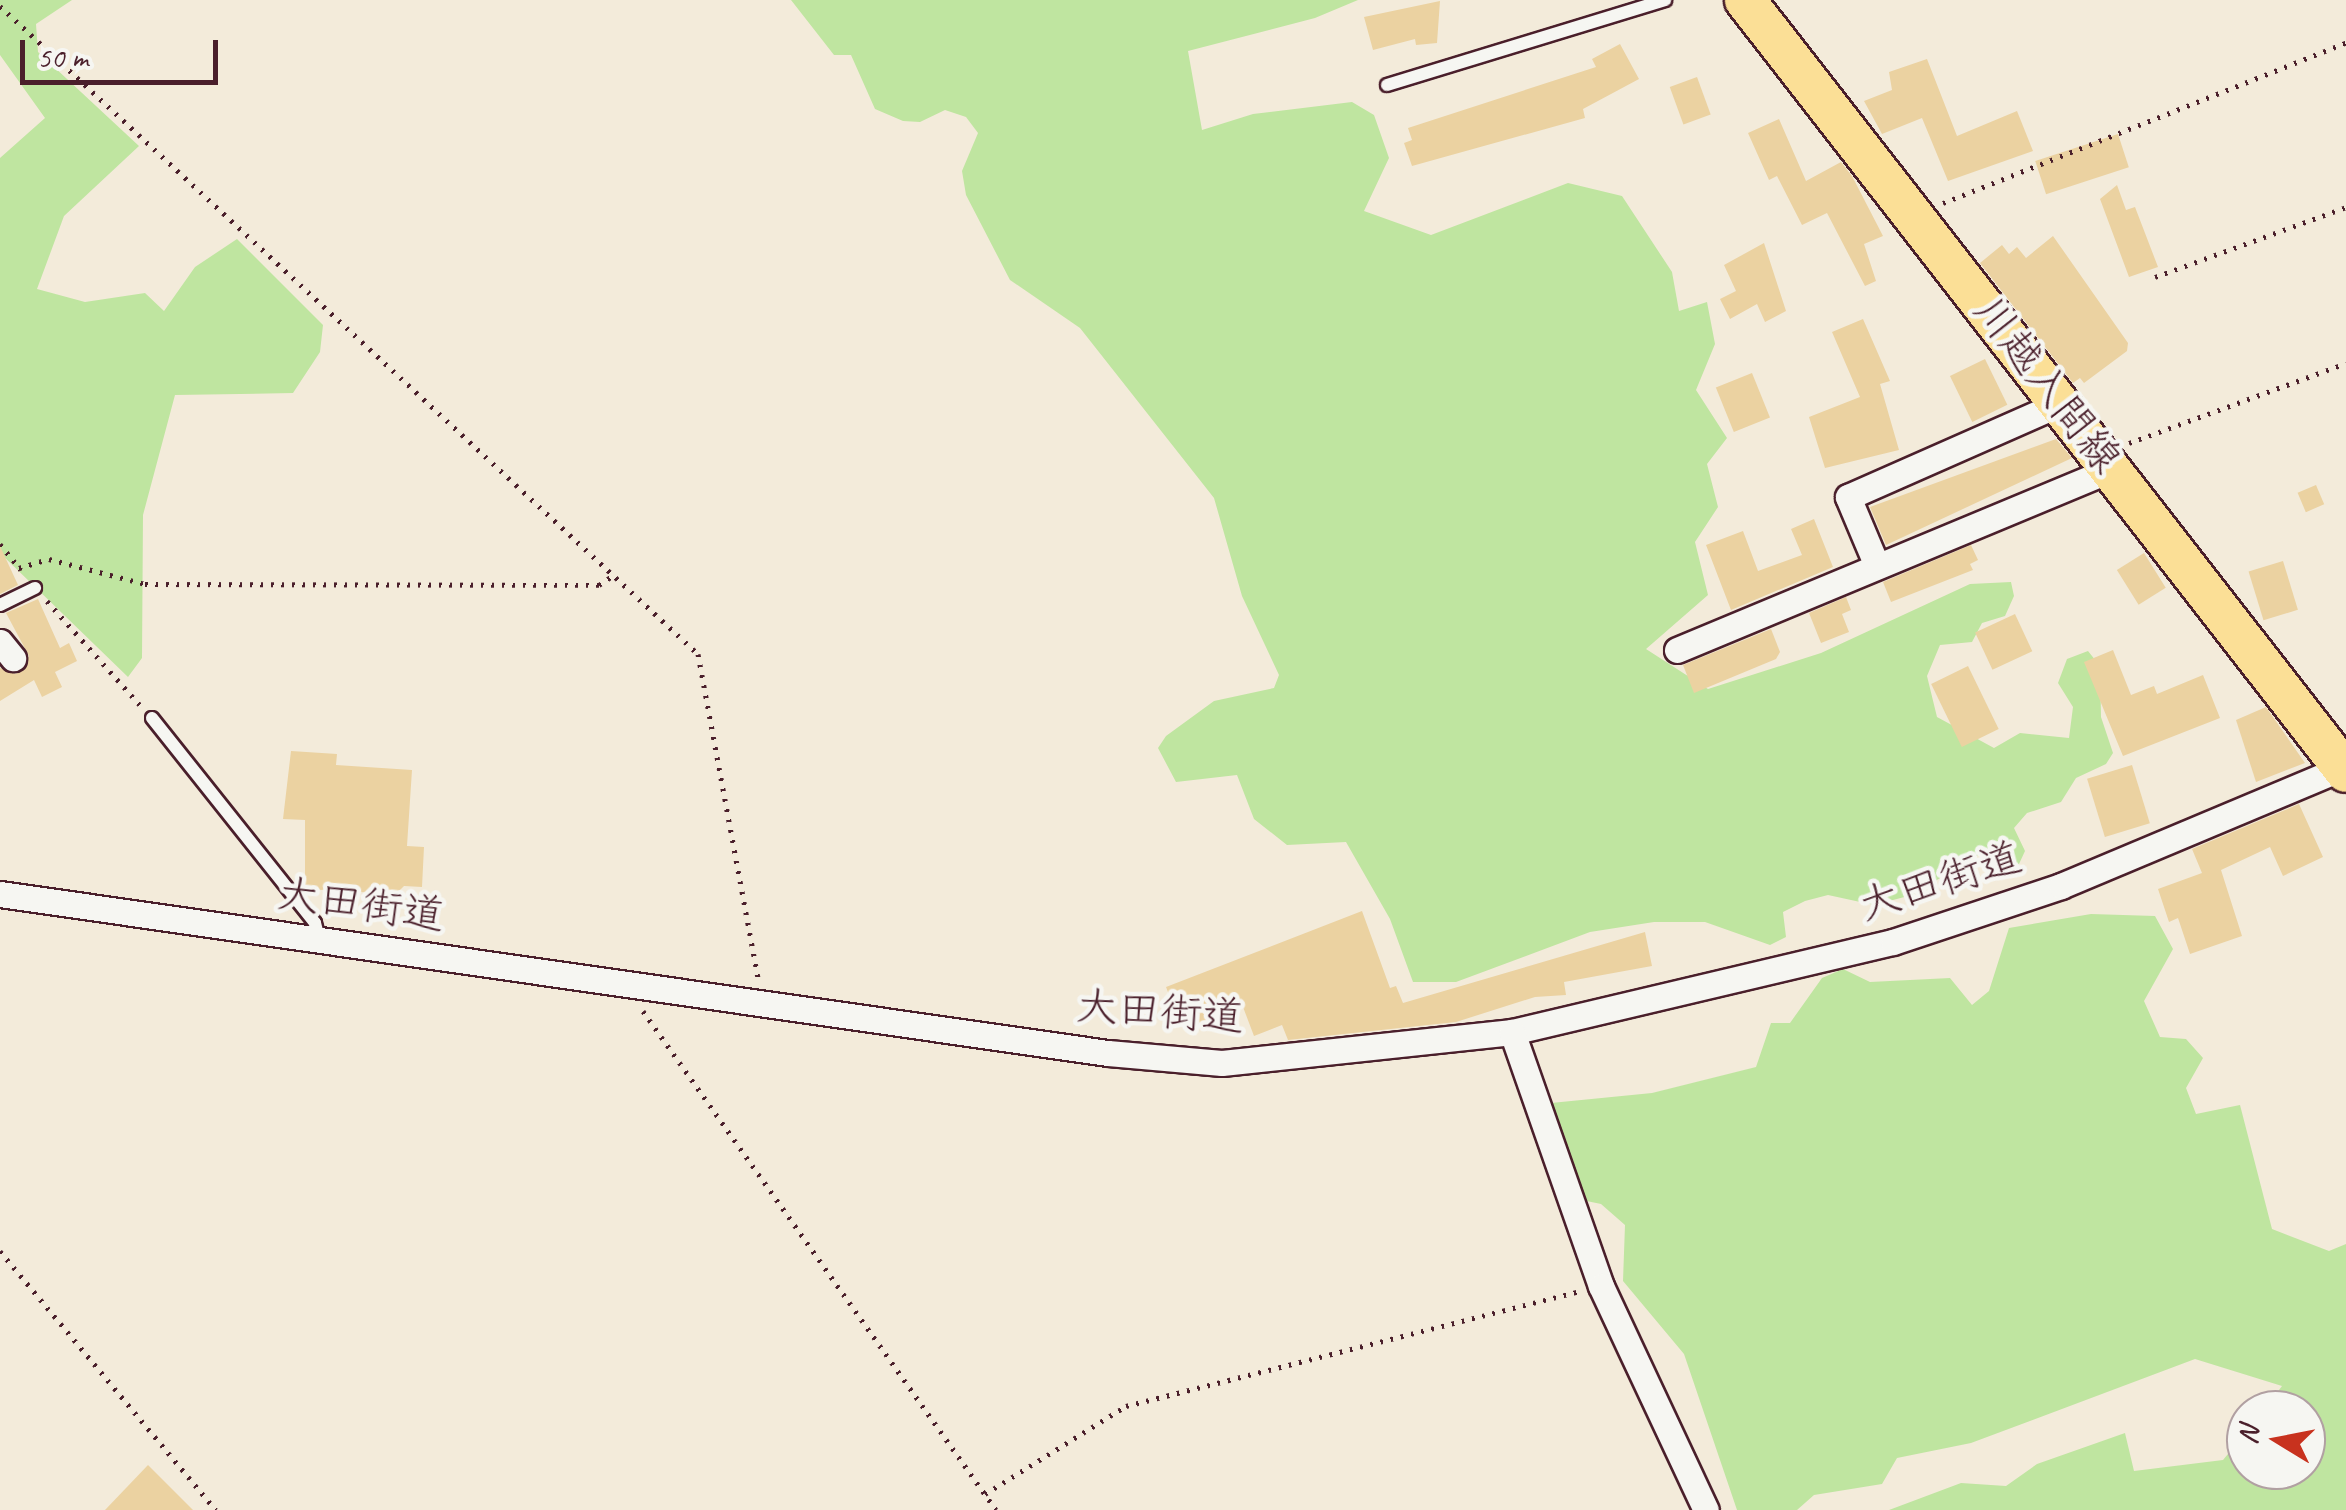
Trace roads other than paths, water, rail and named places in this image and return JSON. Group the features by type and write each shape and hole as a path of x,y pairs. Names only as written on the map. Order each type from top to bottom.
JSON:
{"main road":[{"name":"川越入間線","path":"1744,0 1919,218 2344,770"}],"street":[{"path":"1877,566 1848,497 2060,404"},
{"path":"1677,650 2107,463"},
{"name":"大田街道","path":"0,894 762,1004 1222,1063 1512,1032 1892,942 2061,886 2344,770"},
{"path":"1512,1032 1601,1286 1706,1510"}],"lane":[{"path":"1387,85 1665,0"},
{"path":"0,606 36,588"},
{"path":"152,718 314,923 319,938"}]}
